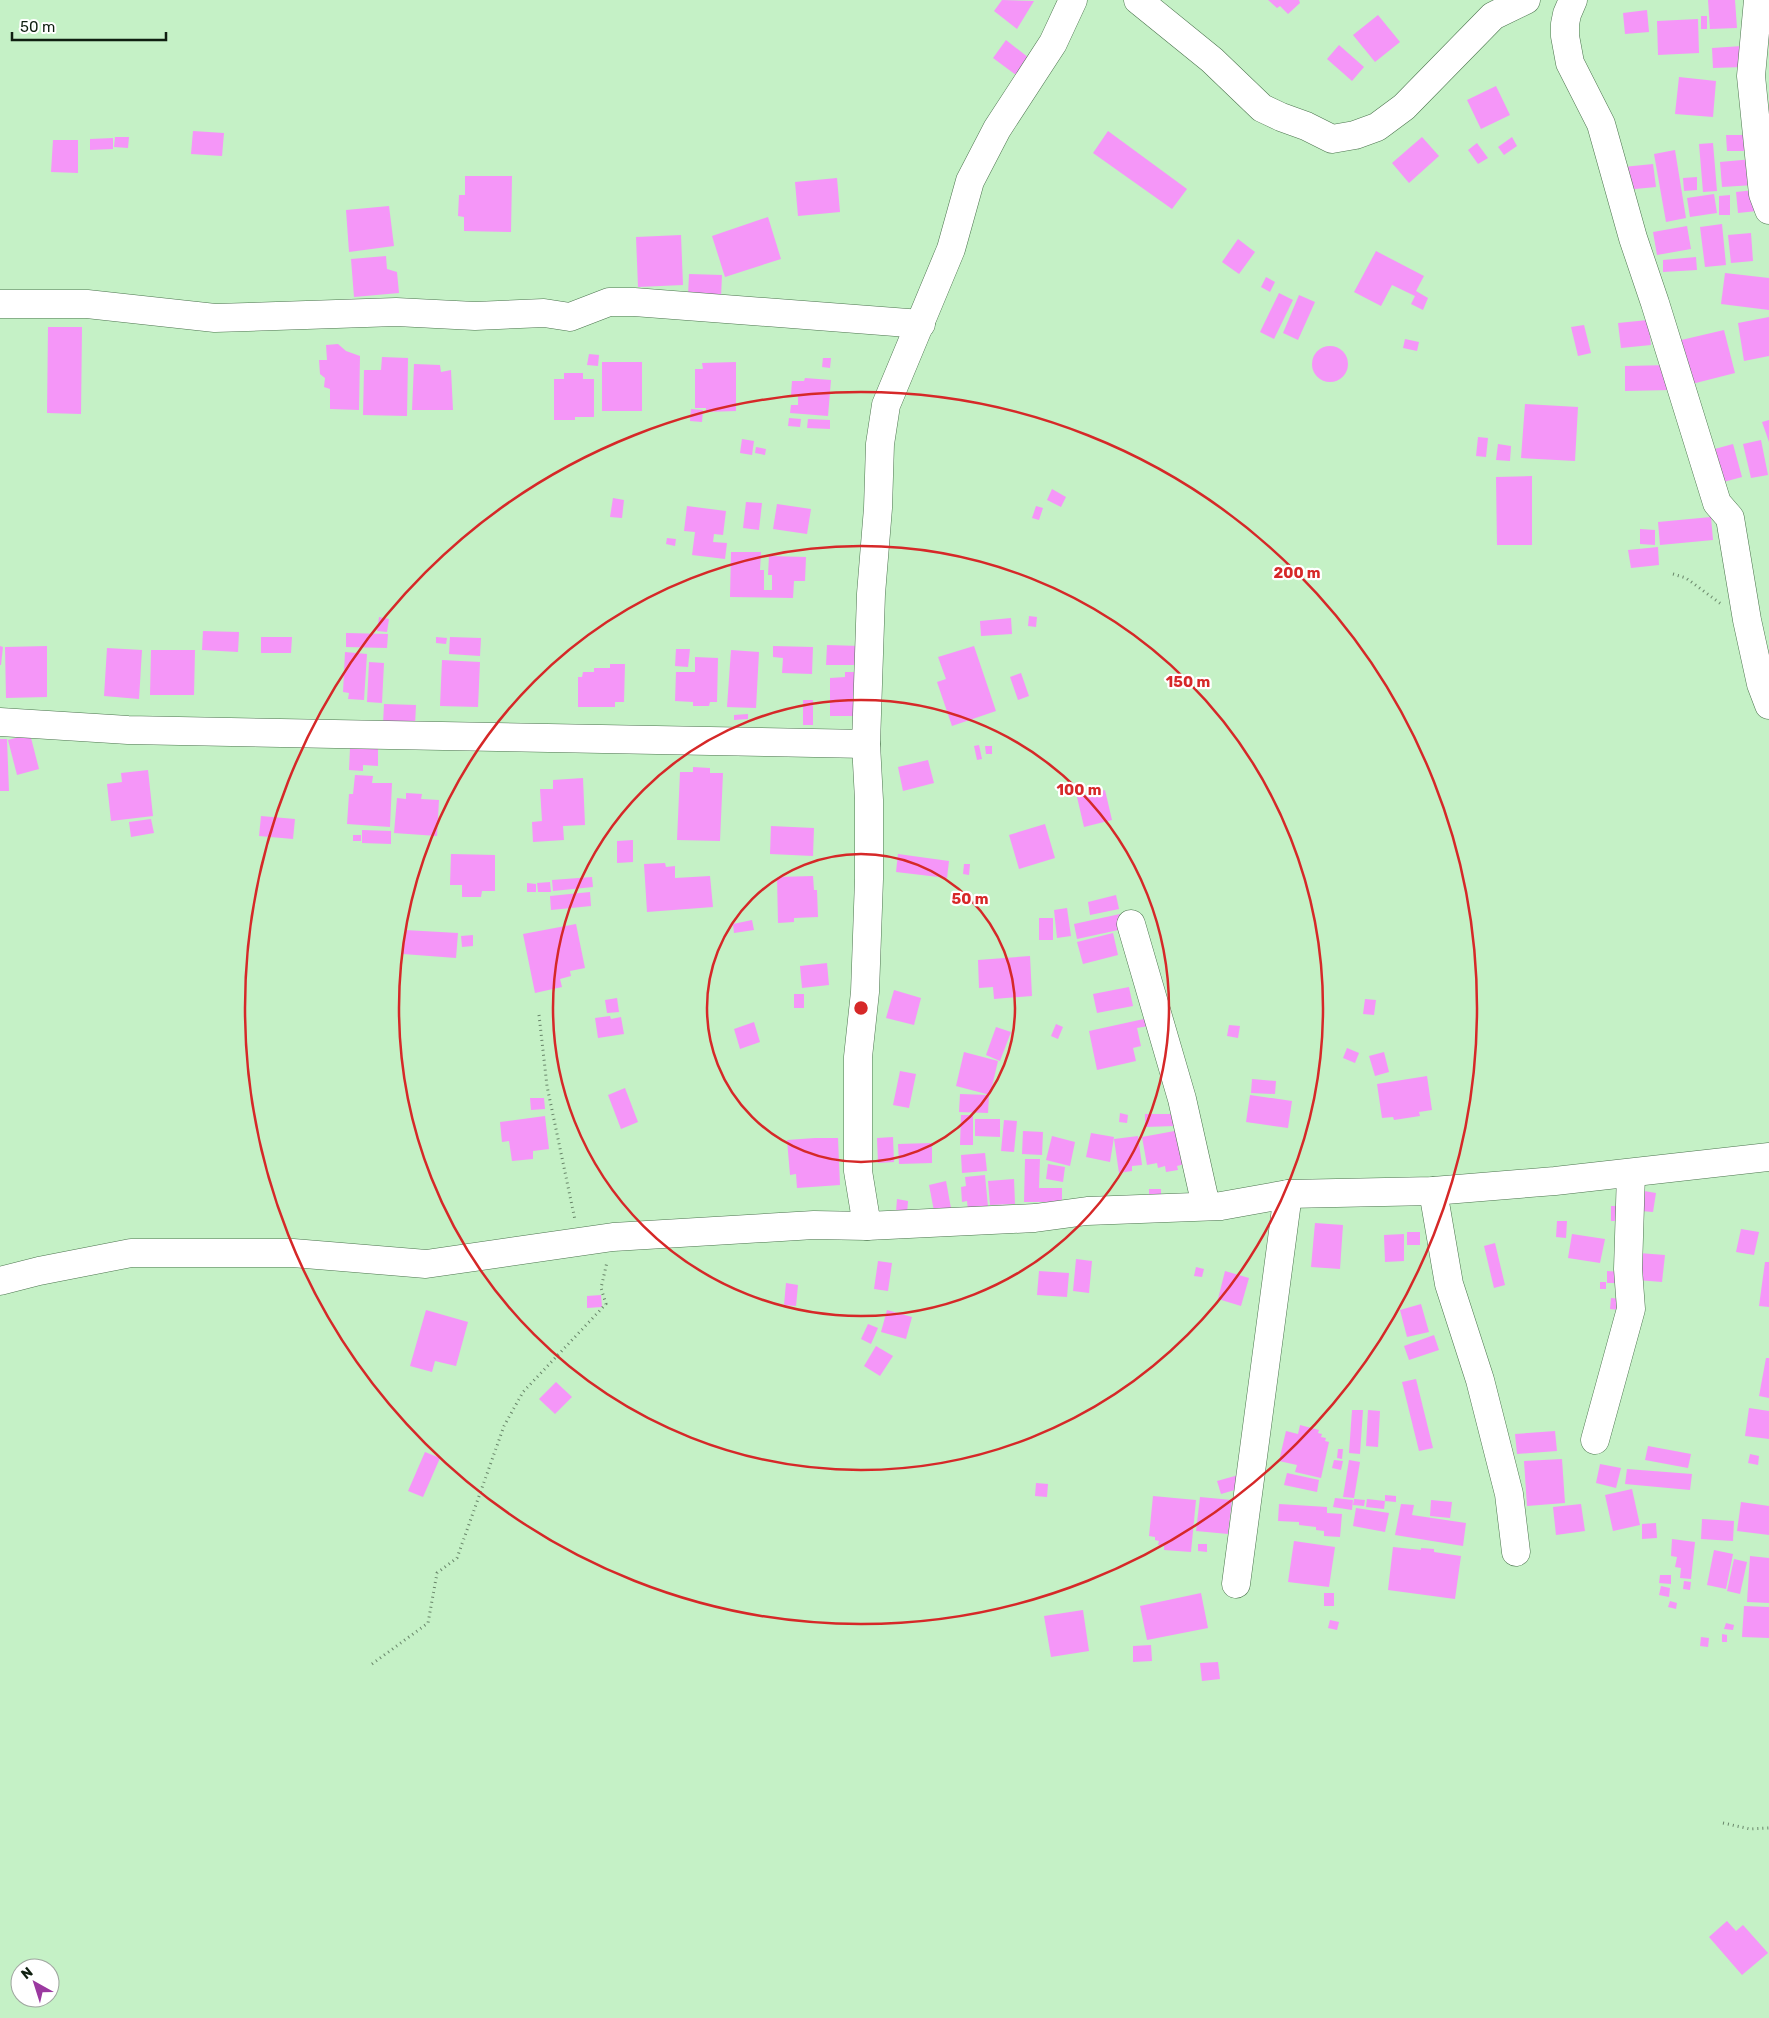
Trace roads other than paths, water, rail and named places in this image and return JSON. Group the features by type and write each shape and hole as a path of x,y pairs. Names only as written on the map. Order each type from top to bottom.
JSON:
{"street":[{"path":"867,1226 858,1171 858,1057 866,992 870,800 866,744 871,594 878,508 880,444 886,405 951,249 970,182 997,129 1053,44 1074,0"},
{"path":"1138,0 1212,60 1262,108 1332,139 1355,135 1376,127 1404,107 1493,16 1526,0"},
{"path":"1573,0 1565,24 1565,36 1570,63 1601,124 1633,238 1656,304 1718,503 1730,518 1745,611 1761,684 1769,705"},
{"path":"1758,0 1751,76 1763,194 1769,210"},
{"path":"0,304 87,304 215,318 396,312 475,316 544,313 570,318 609,302 634,302 921,324"},
{"path":"0,722 128,730 866,744"},
{"path":"1132,924 1182,1099 1206,1206"},
{"path":"0,1281 39,1271 130,1253 293,1253 426,1264 613,1237 814,1225 867,1226 1035,1218 1087,1211 1221,1206 1288,1194 1433,1191 1631,1173 1769,1157"},
{"path":"1595,1440 1631,1309 1628,1269 1631,1173"},
{"path":"1433,1191 1449,1284 1480,1380 1509,1494 1516,1552"},
{"path":"1236,1584 1288,1194"}]}
